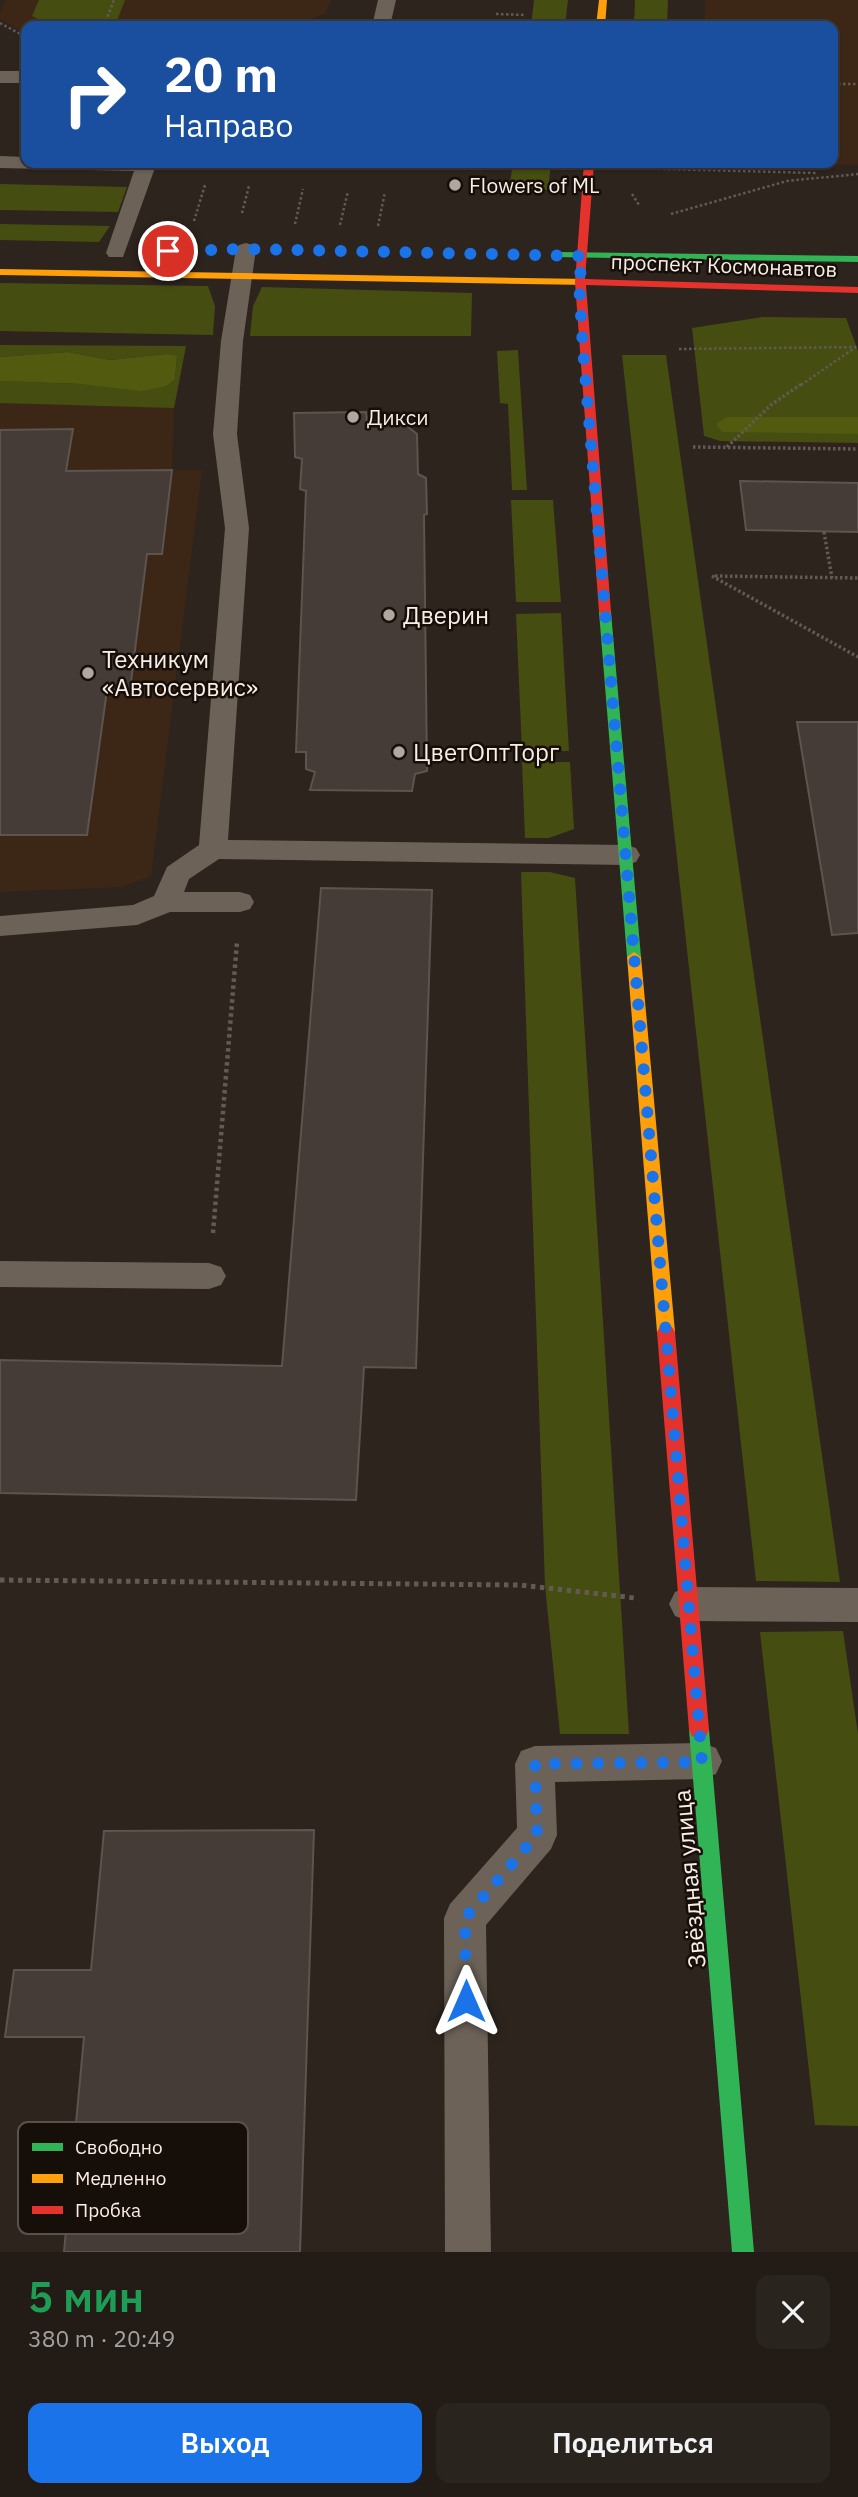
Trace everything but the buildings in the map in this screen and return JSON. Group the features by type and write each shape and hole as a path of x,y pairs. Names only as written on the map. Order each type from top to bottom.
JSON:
{"street":[{"path":"601,21 603,0"},
{"name":"Звёздная улица","path":"589,168 579,282 743,2252"},
{"name":"проспект Космонавтов","path":"542,255 858,259"},
{"name":"проспект Космонавтов","path":"0,272 579,282 858,290"}],"lane":[{"path":"382,21 387,0"},
{"path":"0,77 21,77"},
{"path":"0,162 21,162"},
{"path":"116,252 146,168"},
{"path":"213,849 237,528 225,435 241,275 248,250"},
{"path":"166,902 177,874 213,849 626,855"},
{"path":"0,926 137,915 166,902 240,902"},
{"path":"0,1274 209,1276"},
{"path":"688,1604 858,1605"},
{"path":"468,2252 465,1918 537,1835 535,1764 702,1762"}],"path":[{"path":"106,21 114,0"},
{"path":"496,14 525,15"},
{"path":"0,23 21,34"},
{"path":"838,84 858,85"},
{"path":"663,169 858,174"},
{"path":"671,214 765,185 829,173"},
{"path":"194,221 205,185"},
{"path":"246,198 249,186"},
{"path":"295,224 303,189"},
{"path":"340,225 348,191"},
{"path":"378,226 385,192"},
{"path":"678,349 857,347"},
{"path":"727,447 772,404 857,347"},
{"path":"693,447 858,449"},
{"path":"824,532 832,578"},
{"path":"858,578 712,576 858,657"},
{"path":"209,1276 240,902"},
{"path":"0,1580 519,1585 688,1604"}],"shaded area":[{"path":"6,0 331,0 326,13 310,21 21,21 21,31 0,19 0,12"},
{"path":"705,0 858,0 858,165 838,165 838,21 705,21"},
{"name":"Техникум «Автосервис»","path":"0,345 186,346 174,408 172,470 202,470 151,876 121,887 0,892"}],"green space":[{"path":"39,0 125,0 117,21 42,21 32,16"},
{"path":"534,0 568,0 566,21 532,21"},
{"path":"635,0 668,0 667,21 634,21"},
{"path":"512,168 550,168 548,190 509,189"},
{"path":"0,184 127,187 118,212 0,210"},
{"path":"0,224 110,226 99,242 0,240"},
{"path":"0,283 208,286 215,306 213,335 0,331"},
{"path":"262,287 472,293 471,336 250,336 253,306"},
{"path":"763,317 846,318 858,351 858,443 720,441 704,436 692,328"},
{"path":"0,345 186,346 174,408 0,403 0,381 81,384 175,379 177,357 166,354 110,360 68,352 0,357"},
{"path":"518,350 527,490 512,490 508,404 500,403 497,351"},
{"path":"68,352 110,360 166,354 177,356 175,379 166,386 141,391 81,384 0,381 0,357"},
{"path":"622,355 666,355 840,1582 756,1581"},
{"path":"727,417 858,417 858,434 722,432 716,424"},
{"path":"511,500 553,500 561,602 516,602"},
{"path":"561,613 569,751 522,751 516,614"},
{"path":"522,762 570,762 574,829 549,838 525,838"},
{"path":"521,872 550,872 575,878 629,1734 560,1734 545,1586"},
{"path":"843,1631 858,1734 858,2126 815,2125 760,1632"}],"traffic: fast":[{"path":"558,255 858,259"},
{"path":"605,612 634,957"},
{"path":"699,1730 743,2252"}],"traffic: slow":[{"path":"601,21 603,0"},
{"path":"0,272 588,282"},
{"path":"634,957 666,1332"}],"traffic: jam":[{"path":"589,168 580,282 605,612"},
{"path":"588,282 858,290"},
{"path":"666,1332 699,1730"}],"place":[{"name":"Flowers of ML","path":"455,185"},
{"name":"Дикси","path":"353,417"},
{"name":"Дверин","path":"389,615"},
{"name":"Техникум «Автосервис»","path":"88,673"},
{"name":"ЦветОптТорг","path":"399,752"}],"route":[{"path":"168,251 246,249 583,256 579,282 583,349 702,1762 535,1764 537,1835 465,1918 466,2001"}]}
